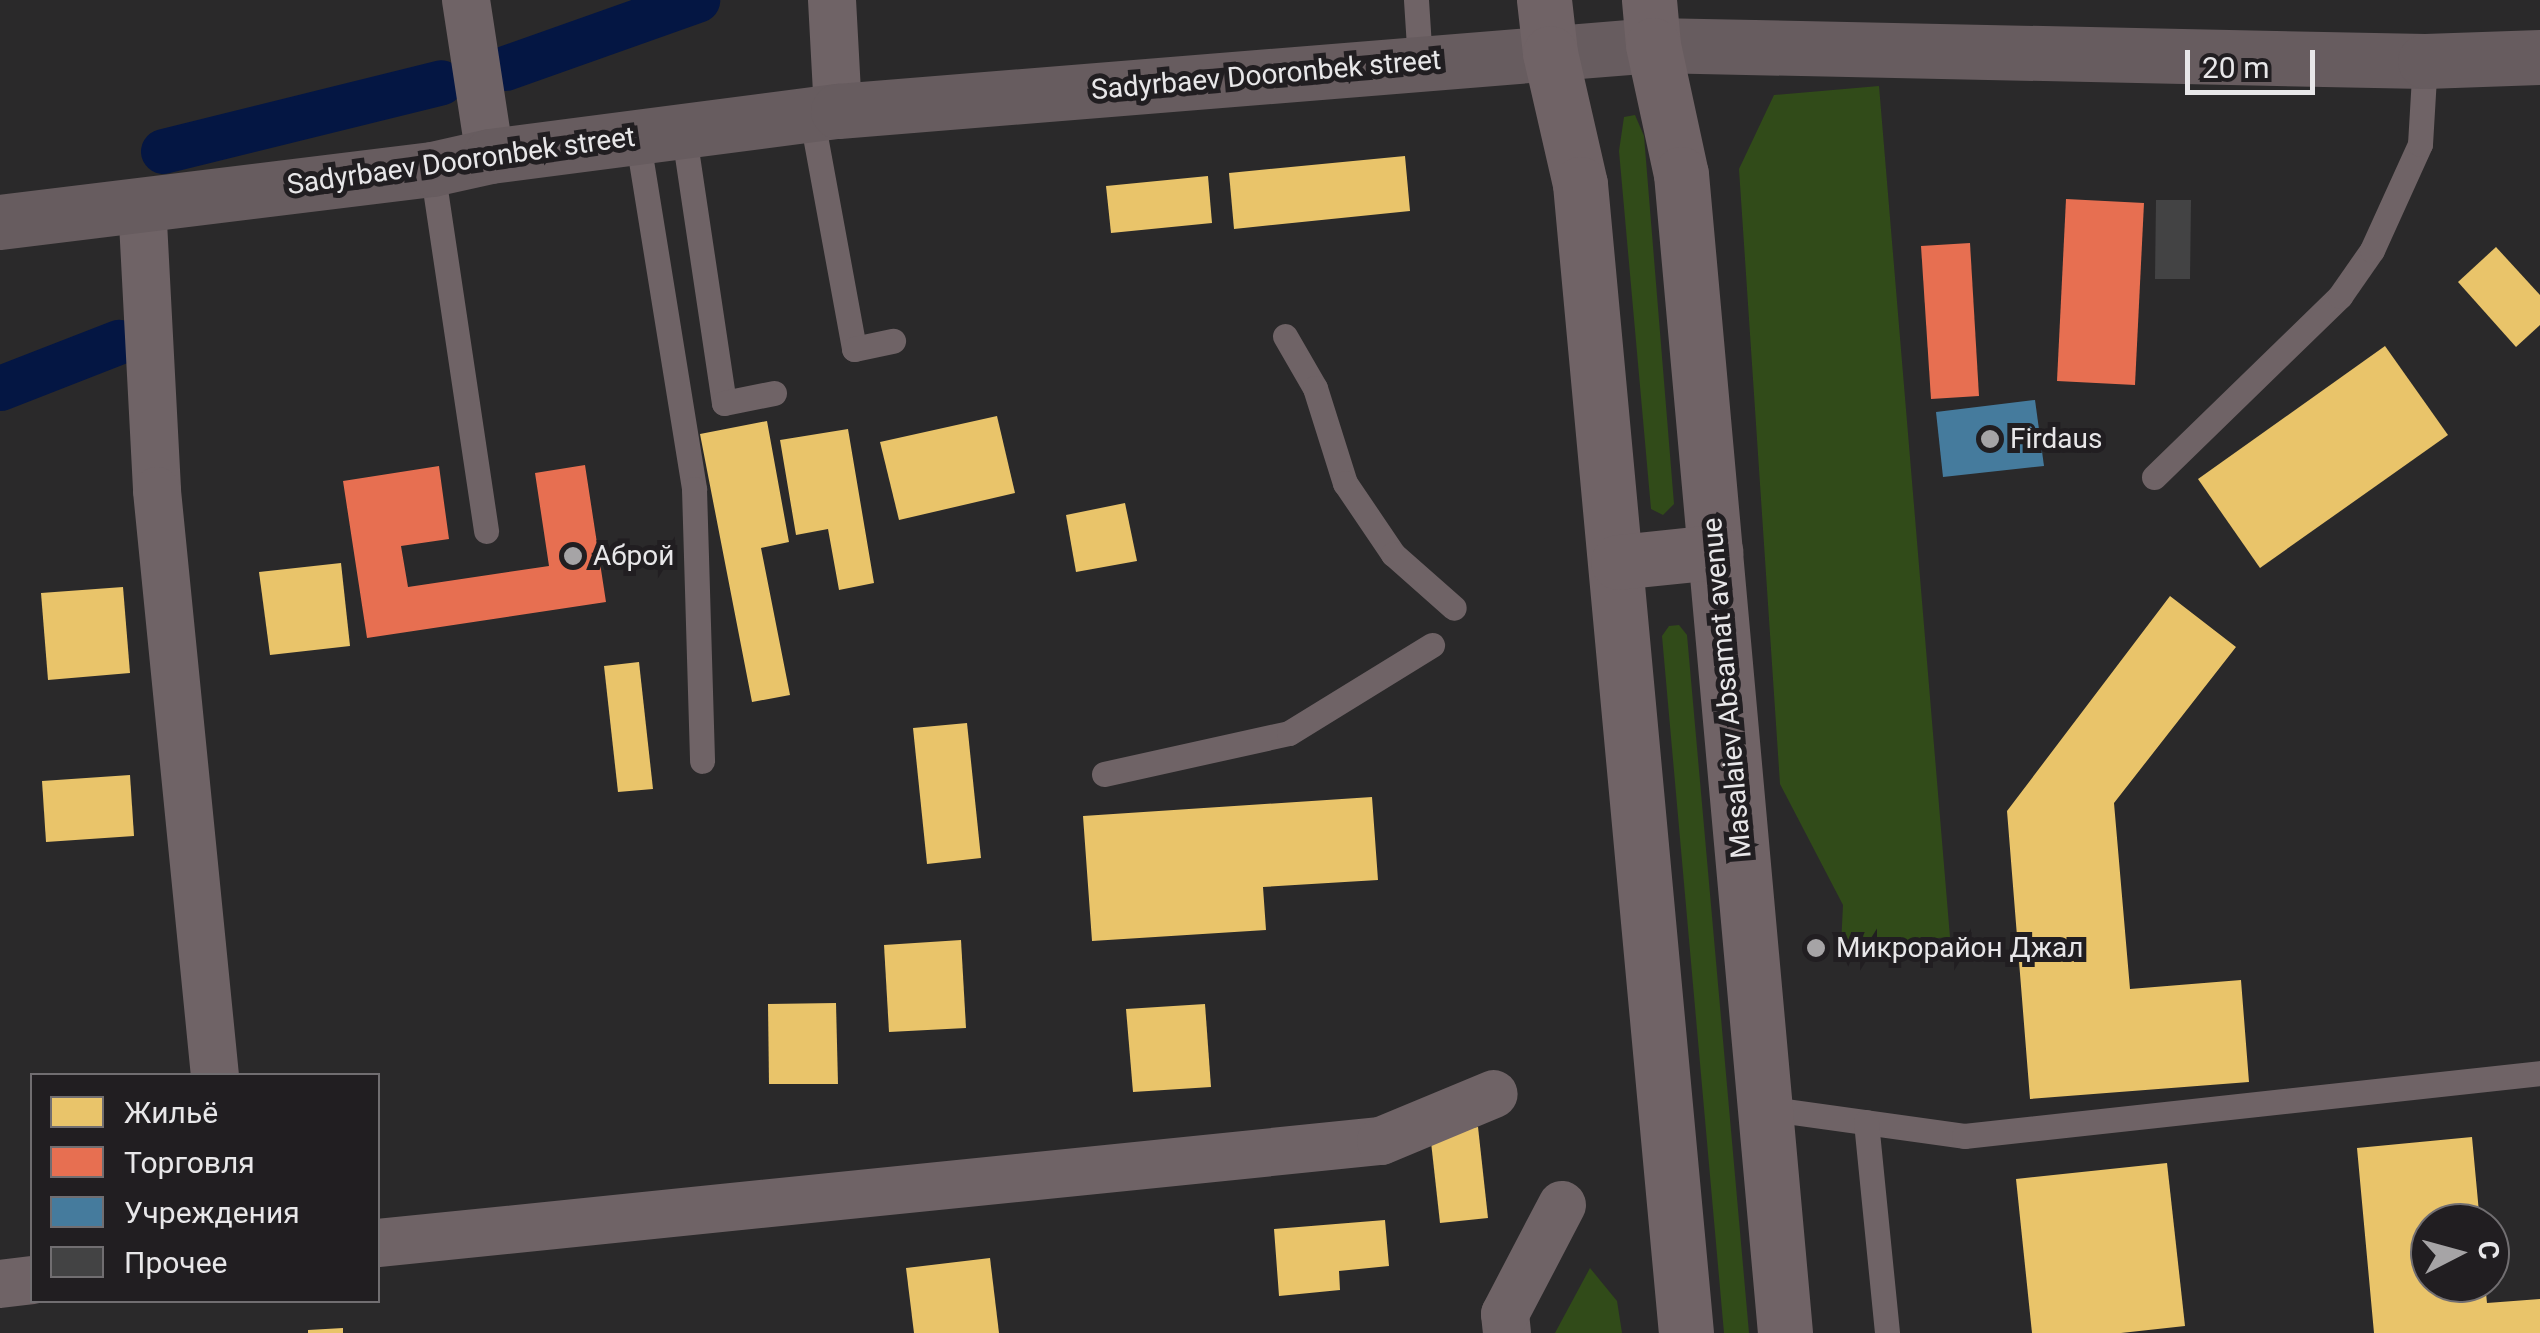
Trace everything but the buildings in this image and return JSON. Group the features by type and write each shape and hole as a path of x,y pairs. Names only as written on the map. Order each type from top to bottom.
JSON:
{"main road":[{"name":"Sadyrbaev Dooronbek street","path":"0,222 432,169 490,156 824,112 1420,62 1547,26 1651,22 2425,61 2540,57"},
{"name":"Masalaiev Absamat avenue","path":"1651,22 1681,174 1785,1333"},
{"path":"1547,26 1580,184 1618,562 1686,1333"},
{"path":"1618,562 1715,552"}],"street":[{"path":"466,0 490,156"},
{"path":"824,112 832,0"},
{"path":"142,203 157,491 216,1073"},
{"path":"380,1243 1380,1141 1494,1094"},
{"path":"1506,1333 1505,1314 1562,1205"},
{"path":"0,1284 30,1280"}],"lane":[{"path":"1416,0 1420,62"},
{"path":"2154,477 2340,296 2372,250 2420,144 2425,61"},
{"path":"824,112 854,349 893,341"},
{"path":"660,133 724,402 774,393"},
{"path":"660,133 694,489 702,761"},
{"path":"432,169 486,532"},
{"path":"1285,336 1315,388 1344,483 1393,554 1454,608"},
{"path":"1104,774 1289,733 1432,645"},
{"path":"1765,1108 1964,1136 2540,1073"},
{"path":"1866,1122 1888,1333"}],"green space":[{"path":"1879,86 1950,937 1841,946 1843,905 1780,784 1739,169 1774,95"},
{"path":"1635,115 1644,136 1674,504 1663,515 1651,509 1619,151 1624,117"},
{"path":"1679,625 1687,635 1749,1333 1724,1333 1662,636 1669,626"},
{"path":"1590,1268 1617,1301 1622,1333 1555,1333"}],"waterway":[{"path":"505,68 697,0"},
{"path":"163,151 441,82"},
{"path":"0,388 118,342"}],"place":[{"name":"Firdaus","path":"1990,439"},
{"name":"Аброй","path":"573,556"},
{"name":"Микрорайон Джал","path":"1816,948"}]}
